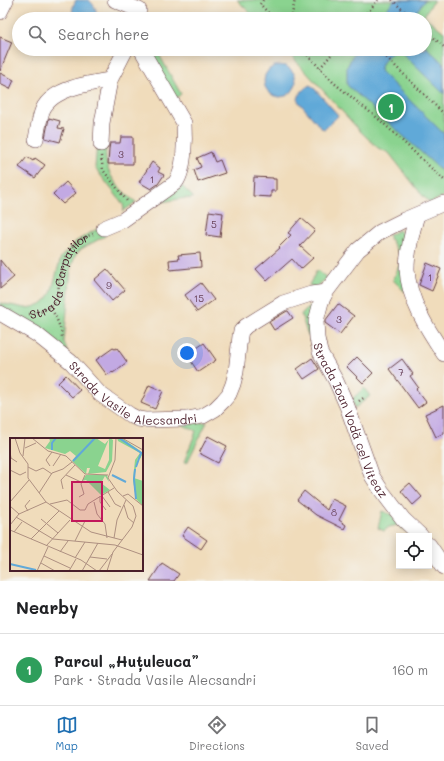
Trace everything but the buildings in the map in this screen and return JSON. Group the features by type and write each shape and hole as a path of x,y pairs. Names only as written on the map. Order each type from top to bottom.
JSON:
{"street":[{"path":"0,12 6,0"},
{"path":"115,0 139,10"},
{"path":"101,144 102,123 110,80 122,56"},
{"name":"Strada Carpaților","path":"104,228 123,220 179,179 183,160 185,136 184,123 145,56"},
{"path":"36,139 42,110 53,98 74,87 110,80"},
{"path":"326,292 358,250 380,232 417,214 442,206"},
{"path":"417,214 408,254 407,270 409,284 424,322 444,354"},
{"name":"Strada Vasile Alecsandri","path":"0,313 36,334 71,362 100,394 130,415 138,419 152,421 187,419 203,416 215,409 229,394 236,372 241,331 246,326 283,303 311,294 326,292"},
{"name":"Strada Ioan Vodă cel Viteaz","path":"326,292 316,321 320,352 336,381 347,406 372,476 403,519 418,533"},
{"path":"432,549 444,567"}],"path":[{"path":"263,0 260,4 267,12"},
{"path":"292,12 295,0"},
{"path":"368,12 378,0"},
{"path":"392,0 405,12"},
{"path":"432,36 444,47"},
{"path":"309,56 334,83 380,121 444,180"},
{"path":"320,68 330,56"},
{"path":"385,56 444,114"},
{"path":"101,144 103,170 135,210"},
{"name":"Strada Carpaților","path":"26,314 33,314 44,310 56,300 59,290 59,277 66,256 80,239 104,228"},
{"path":"50,306 61,331 63,356"}],"green space":[{"path":"237,0 434,0 426,12 249,12"},
{"path":"432,22 444,32 444,196 430,203 389,153 378,148 361,132 291,56 432,56"},
{"path":"151,56 160,56 181,94 175,99"},
{"path":"97,141 106,142 106,162 114,181 136,202 122,212 124,210 123,204 95,168"},
{"path":"182,186 193,197 191,199 185,198 151,204"},
{"path":"102,226 105,236 81,249 75,256 71,268 64,342 68,352 0,308 0,303 25,308 41,304 51,293 61,257 75,242"},
{"path":"399,230 404,236 405,292 393,280 402,259 388,235"},
{"path":"317,270 327,278 315,288 309,285"},
{"path":"316,303 317,356 301,314"},
{"path":"364,388 370,396 355,408 352,399"},
{"path":"207,422 187,463 184,462 196,431 180,424"},
{"path":"382,511 392,515 408,533 398,525 389,527 384,531 378,528"}],"water":[{"path":"76,0 89,0 95,7 96,12 72,12"},
{"path":"394,0 425,0 416,12 385,12"},
{"path":"432,53 444,64 444,94 405,56 432,56"},
{"path":"352,56 388,56 382,64 380,71 444,134 444,173 347,85 347,67"},
{"path":"277,65 283,65 293,72 296,81 295,87 289,94 283,97 277,97 267,90 264,84 264,78 271,68"},
{"path":"310,85 338,115 325,129 321,128 298,101 302,92"}],"place":[{"name":"Parcul „Huțuleuca”","path":"391,107"}]}
